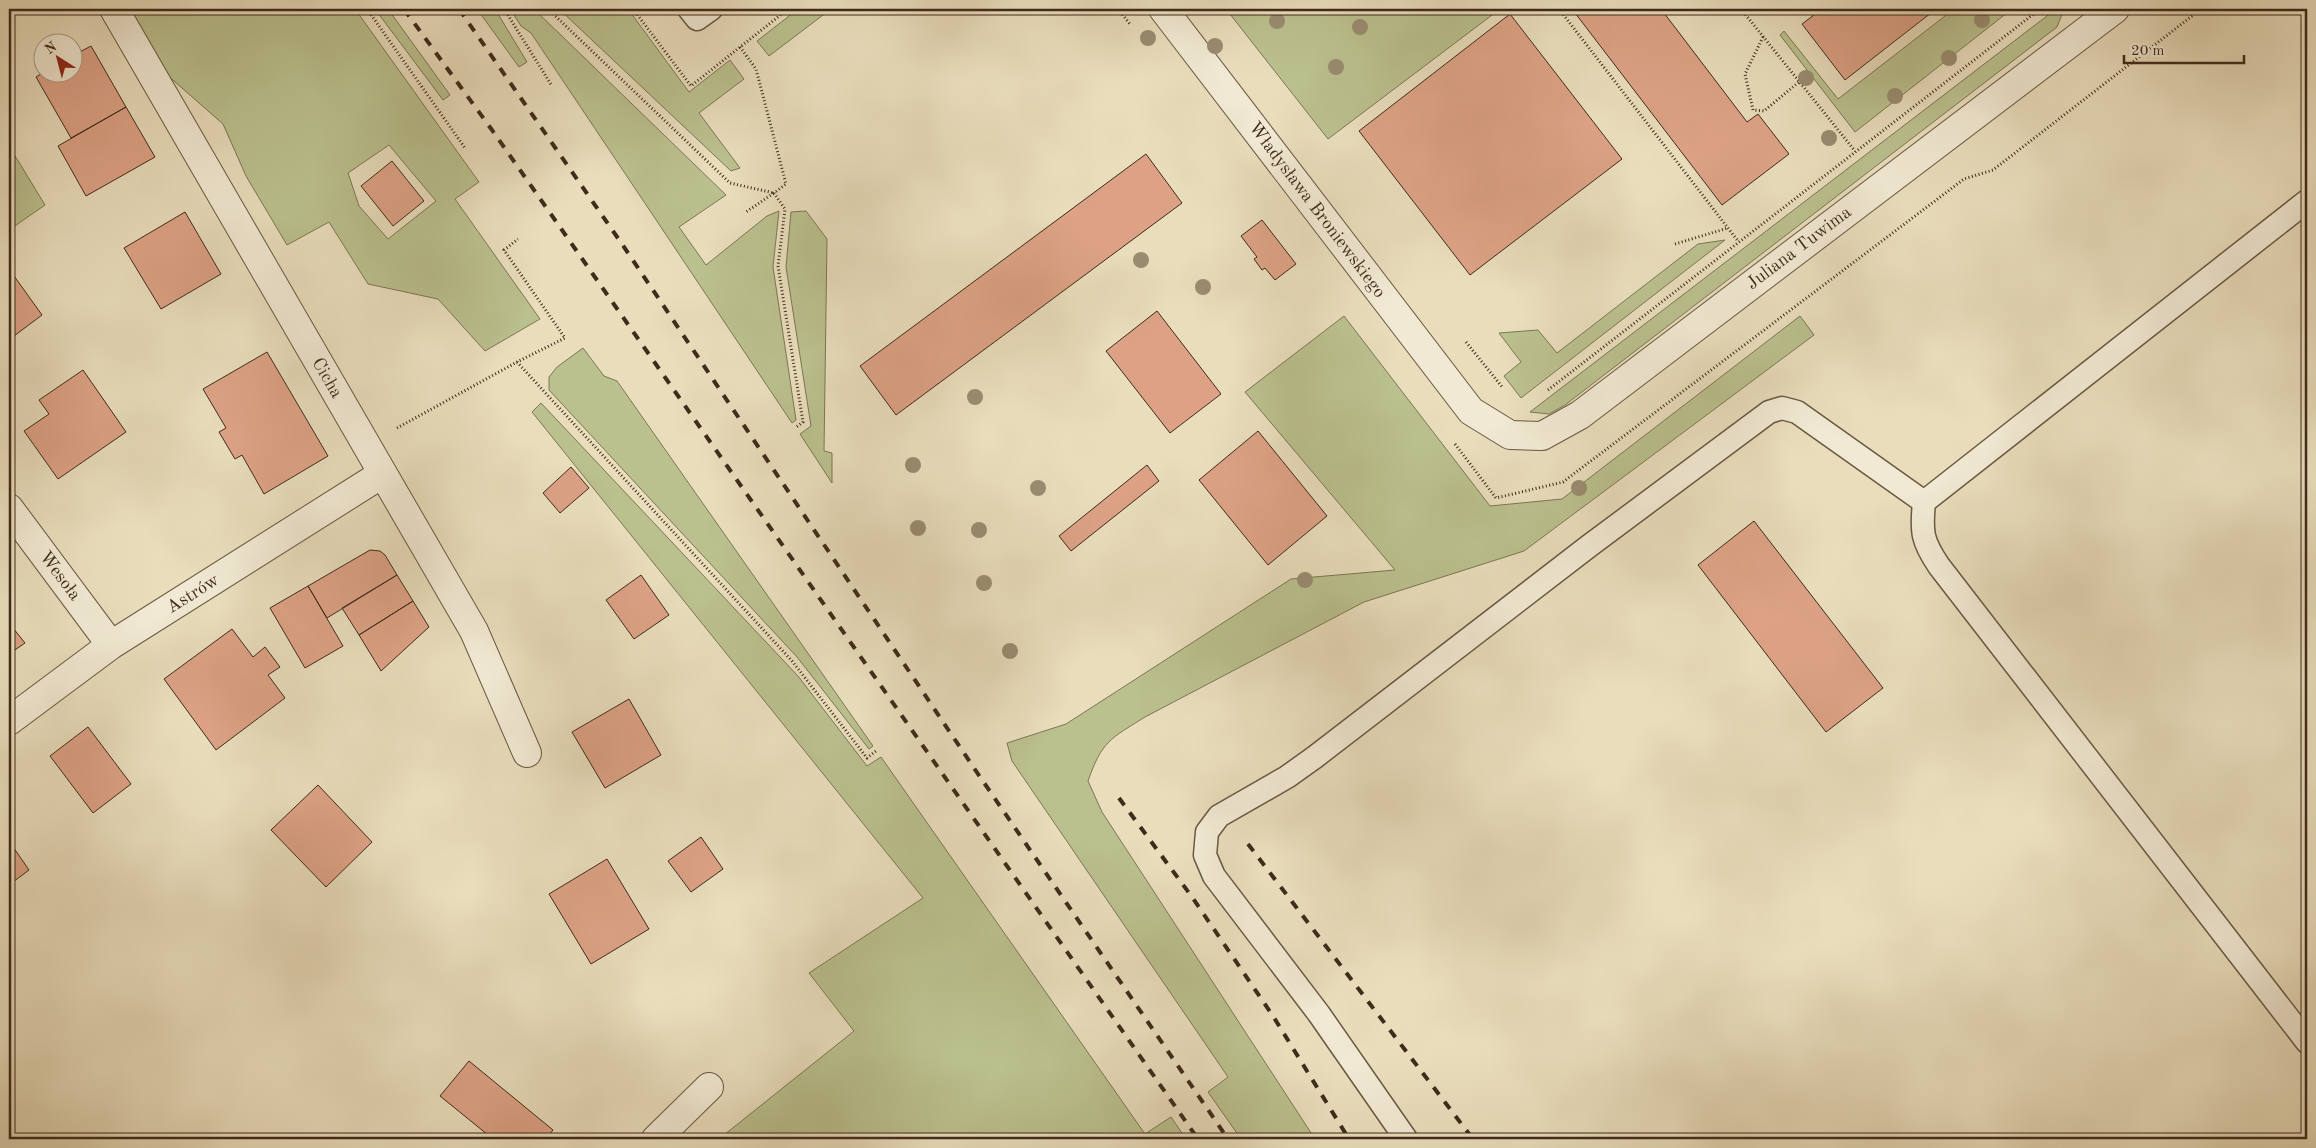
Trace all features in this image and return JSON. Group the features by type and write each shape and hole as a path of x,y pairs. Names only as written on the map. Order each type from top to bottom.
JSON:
{"street":[{"name":"Cicha","path":"114,9 474,631 527,753"},
{"name":"Władysława Broniewskiego","path":"1162,9 1471,411"},
{"name":"Juliana Tuwima","path":"1471,411 1510,435 1542,436 1580,414 2109,11"},
{"name":"Astrów","path":"9,721 111,645 382,474"},
{"name":"Wesoła","path":"9,508 111,645"},
{"path":"656,1139 709,1087"}],"lane":[{"path":"689,9 698,19 711,9"},
{"path":"2307,200 1924,502 1921,529 1929,551 1939,566 2307,1042"},
{"path":"1406,1139 1319,1014 1214,876 1205,855 1207,832 1219,816 1286,777 1315,757 1597,540 1769,412 1782,408 1797,412 1924,502"}],"path":[{"path":"367,9 465,148"},
{"path":"504,9 552,86"},
{"path":"548,9 730,183 774,193 785,209 778,266 803,422 796,428"},
{"path":"1118,9 1136,32"},
{"path":"1559,9 1738,241"},
{"path":"1741,9 1855,151"},
{"path":"1543,393 2040,9"},
{"path":"1454,444 1496,498 1563,482 1964,179 1993,170 2201,9"},
{"path":"1763,37 1745,74 1753,110 1764,111 1799,82"},
{"path":"740,47 756,69 786,184 746,212"},
{"path":"1675,244 1728,228"},
{"path":"366,446 517,362 565,338 504,250 518,239"},
{"path":"1465,341 1505,390"},
{"path":"517,362 792,660 867,758 876,751"}],"green space":[{"path":"129,9 355,9 479,182 455,199 540,319 485,351 438,299 368,284 329,222 287,245 246,176 223,124 166,74","holes":["389,145 436,201 388,239 359,206 348,173"]},
{"path":"375,9 388,9 450,95 443,100"},
{"path":"477,9 495,9 527,62 519,67"},
{"path":"510,9 534,9 726,195 679,227 706,265 767,216 779,211 773,267 796,420 792,423 531,33 521,26"},
{"path":"559,9 628,9 689,92 730,60 744,79 699,113 740,168 731,171"},
{"path":"798,9 831,9 769,56 757,41"},
{"path":"1226,9 1500,9 1328,139"},
{"path":"1954,9 2012,9 1855,132 1780,35 1784,31 1838,99"},
{"path":"2056,9 2064,9 2057,27 1565,405 1549,414 1530,412"},
{"path":"9,146 45,205 9,230"},
{"path":"806,211 827,239 824,451 832,453 832,483 800,434 811,426 786,267 791,212"},
{"path":"1725,240 1521,398 1504,376 1521,362 1499,333 1538,330 1557,353 1698,244"},
{"path":"1344,316 1490,506 1562,499 1800,316 1814,335 1524,551 1364,602 1145,717 1115,736 1103,749 1088,781 1102,812 1315,1139 1241,1139 1208,1092 1228,1077 1012,761 1007,743 1066,724 1291,579 1395,570 1245,392"},
{"path":"583,348 604,376 617,381 873,746 869,749 797,657 549,390 549,377 557,367"},
{"path":"541,403 798,676 867,766 881,757 1145,1134 1171,1117 1186,1139 719,1139 854,1031 809,973 923,898 532,412"}],"building":[{"path":"1572,9 1661,9 1747,122 1758,114 1789,154 1722,205"},
{"path":"1822,9 1936,9 1845,80 1802,24"},
{"path":"1510,14 1622,159 1470,275 1359,131"},
{"path":"91,46 126,107 71,138 39,82 82,82 82,51"},
{"path":"126,107 155,157 86,196 58,146"},
{"path":"1146,154 1182,203 896,415 860,366"},
{"path":"392,161 424,201 393,226 361,186"},
{"path":"185,212 221,274 161,309 124,248"},
{"path":"1262,220 1296,264 1275,280 1265,268 1262,270 1254,259 1257,257 1241,236"},
{"path":"9,269 42,315 10,339 9,338"},
{"path":"1157,311 1221,394 1170,433 1106,351"},
{"path":"267,352 328,456 264,494 242,455 235,459 219,432 226,428 203,389"},
{"path":"83,370 126,432 58,479 24,431 49,414 39,400"},
{"path":"1258,431 1327,516 1268,565 1199,480"},
{"path":"1147,465 1159,481 1071,551 1059,536"},
{"path":"571,467 589,488 560,513 543,493"},
{"path":"1754,521 1883,688 1826,732 1698,565"},
{"path":"370,550 380,551 385,555 397,575 327,618 308,586"},
{"path":"397,575 413,601 359,635 342,608"},
{"path":"641,575 669,615 634,639 606,600"},
{"path":"308,586 343,646 305,668 270,608"},
{"path":"413,601 429,627 381,671 359,635"},
{"path":"9,623 25,643 9,654"},
{"path":"232,629 253,657 265,647 280,667 268,675 285,698 216,750 164,679"},
{"path":"629,699 661,755 605,788 572,732"},
{"path":"88,727 131,784 93,813 50,756"},
{"path":"318,785 372,842 326,887 271,830"},
{"path":"701,837 723,869 691,892 668,861"},
{"path":"9,841 29,870 9,885"},
{"path":"607,859 649,929 591,964 549,894"},
{"path":"469,1061 553,1130 546,1139 493,1139 440,1096"}],"railway":[{"path":"404,9 492,130 1198,1139"},
{"path":"459,9 622,244 976,771 1228,1139"},
{"path":"1119,798 1192,897 1273,1016 1349,1139"},
{"path":"1248,844 1473,1139"}]}
